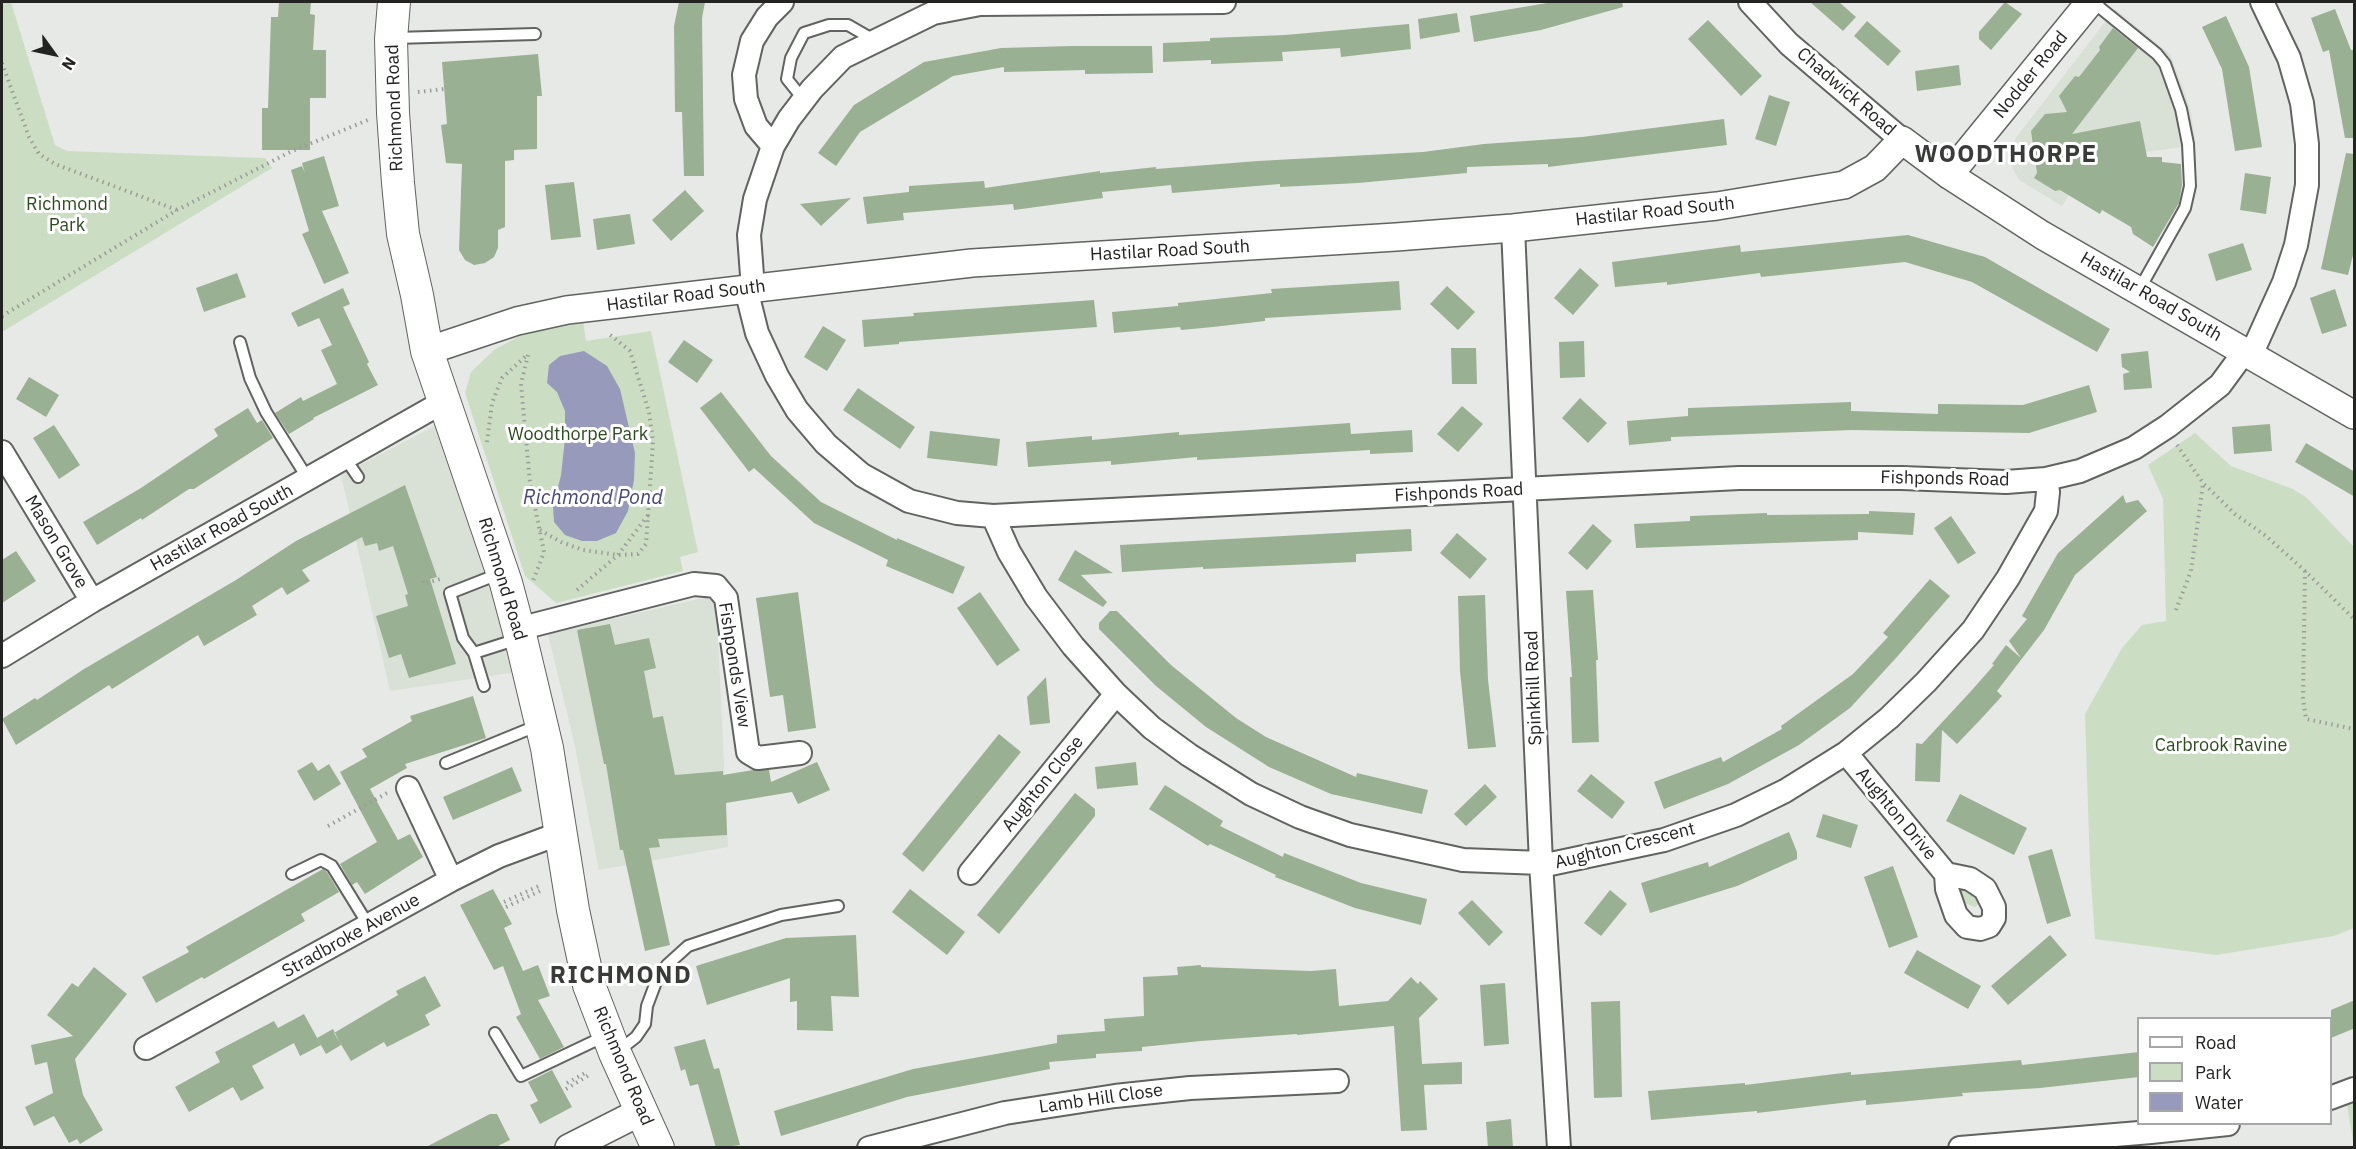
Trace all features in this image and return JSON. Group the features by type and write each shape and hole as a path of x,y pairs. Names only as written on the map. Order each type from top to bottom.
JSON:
{"main road":[{"name":"Richmond Road","path":"394,2 391,39 393,113 403,234 427,351 502,573 520,634 542,726 573,910 589,985 612,1044 658,1148"}],"street":[{"path":"773,146 756,126 746,99 744,75 752,41 767,17 782,2"},
{"name":"Fishponds Road","path":"1224,2 980,4 927,7 843,57 803,99 773,146 755,199 749,235 749,289 757,333 777,376 797,410 826,444 862,475 909,501 957,513 993,516 1739,478 1902,478 2006,482 2046,479 2091,467 2134,448 2168,426 2220,385 2248,353 2284,282 2296,245 2307,185 2307,144 2302,103 2289,58 2262,2"},
{"name":"Chadwick Road","path":"1750,2 1803,56 1902,140 1949,176"},
{"name":"Nodder Road","path":"1949,176 2092,2"},
{"name":"Hastilar Road South","path":"427,351 517,321 550,313 972,263 1396,237 1513,228 1717,206 1844,185 1867,175 1902,140"},
{"name":"Hastilar Road South","path":"1949,176 2042,235 2355,416"},
{"name":"Spinkhill Road","path":"1513,228 1541,865 1559,1148"},
{"name":"Hastilar Road South","path":"2,656 92,601 309,479 351,467 443,402"},
{"name":"Mason Grove","path":"2,452 92,601"},
{"name":"Aughton Crescent","path":"993,516 1009,552 1036,597 1073,646 1116,694 1152,728 1189,755 1251,794 1300,817 1350,834 1463,860 1541,865 1664,840 1736,815 1785,791 1846,753 1889,718 1926,682 1973,630 2008,578 2046,511 2048,492 2046,479"},
{"name":"Fishponds View","path":"520,634 556,619 694,584 716,586 726,598 748,752 758,758 800,753"},
{"name":"Aughton Close","path":"970,873 1116,694"},
{"name":"Aughton Drive","path":"1846,753 1947,874"},
{"path":"408,788 452,880"},
{"name":"Stradbroke Avenue","path":"146,1048 452,880 499,856 561,833"},
{"name":"Lamb Hill Close","path":"869,1148 1005,1113 1115,1096 1190,1088 1337,1081"},
{"path":"2332,1098 2355,1089"},
{"path":"569,1148 642,1111"},
{"path":"1960,1148 2079,1143 2220,1125"}],"lane":[{"path":"2092,2 2157,54 2165,64 2181,109 2188,144 2190,186 2185,208 2138,290"},
{"path":"803,99 788,79 790,58 804,33 829,24 848,25 875,40"},
{"path":"391,39 535,34"},
{"path":"240,342 250,378 266,412 309,479"},
{"path":"484,686 474,653 463,638 450,593 502,573"},
{"path":"474,653 520,634"},
{"path":"446,763 529,729 542,726"},
{"path":"292,874 321,861 332,866 369,926"},
{"path":"495,1033 521,1076 636,1037 645,1024 647,1006 656,982 667,965 688,946 781,915 838,906"}],"path":[{"path":"2,63 29,137 39,154 55,164 177,210"},
{"path":"416,92 444,89"},
{"path":"2,316 177,210 290,152 368,120"},
{"path":"540,530 561,542 584,550 618,555 638,554 646,544 653,442 649,412 630,351 609,334"},
{"path":"486,452 492,403 502,378 528,355 521,384 530,483 544,552 532,583"},
{"path":"2176,444 2203,483 2235,514 2266,536 2355,619"},
{"path":"2175,610 2191,571 2203,483"},
{"path":"556,619 569,596 618,555 648,515"},
{"path":"2305,572 2303,699 2306,719 2355,729"},
{"path":"423,581 424,584 434,581"},
{"path":"328,826 391,791 408,788"},
{"path":"504,902 541,887 506,907"},
{"path":"566,1089 588,1073 567,1083"}],"shaded area":[{"path":"2115,9 2170,54 2190,107 2196,145 2146,152 2084,171 2062,206 2019,180 2013,169 2010,155 2015,139"},
{"path":"442,422 517,672 390,691 341,475"},
{"path":"716,595 728,847 599,870 574,742 548,634"}],"green space":[{"name":"Richmond Park","path":"2,2 11,2 55,145 67,151 265,158 272,168 2,332"},
{"name":"Woodthorpe Park","path":"583,320 586,341 651,331 698,552 680,557 683,571 556,603 525,576 465,393 471,372 494,350 534,328"},
{"name":"Carbrook Ravine","path":"2195,433 2231,466 2293,489 2307,498 2354,547 2354,928 2334,936 2216,955 2095,939 2090,867 2085,714 2122,648 2142,625 2166,621 2163,499 2148,465"},
{"path":"1961,881 1982,902 1975,907 1965,903 1958,889"},
{"path":"2354,1096 2354,1147 2346,1099"}],"water":[{"name":"Richmond Pond","path":"584,351 607,366 620,389 635,453 634,480 628,511 616,533 597,541 582,541 565,535 554,522 553,507 561,475 565,439 565,411 557,392 547,383 549,365 560,356"}],"building":[{"path":"279,2 311,2 310,14 315,15 313,50 326,50 326,98 310,98 310,150 262,150 262,108 268,108 271,17 278,17"},
{"path":"679,2 705,2 702,18 704,176 684,176 682,112 675,112 674,26"},
{"path":"1553,2 1622,2 1623,7 1541,30 1474,42 1470,16"},
{"path":"1810,2 1839,2 1856,17 1843,31"},
{"path":"2005,2 2022,14 1991,50 1979,39 1979,32"},
{"path":"2335,9 2351,50 2355,50 2355,138 2345,138 2329,50 2323,52 2311,18"},
{"path":"1457,13 1460,32 1420,39 1418,19"},
{"path":"2226,16 2249,67 2262,147 2235,151 2222,69 2202,27"},
{"path":"1708,20 1762,76 1741,96 1688,39"},
{"path":"1867,21 1901,51 1888,66 1854,36"},
{"path":"1409,24 1411,49 1341,57 1340,48 1282,52 1283,61 1211,64 1211,60 1163,62 1163,43"},
{"path":"2113,28 2138,48 2072,134 2140,121 2147,157 2162,157 2162,162 2181,164 2182,185 2179,203 2153,247 2133,234 2131,227 2102,210 2100,214 2060,190 2055,191 2034,178 2037,173 2031,131 2045,114 2067,112 2059,96 2075,76 2079,77 2100,50 2099,47"},
{"path":"1152,46 1153,73 1085,74 1085,70 1004,72 1004,67 953,76 860,132 836,166 818,153 854,105 924,62 1001,48"},
{"path":"538,54 542,96 537,96 537,149 514,150 514,160 505,161 505,227 498,230 498,248 494,257 485,263 474,265 465,260 459,250 462,164 446,163 441,125 447,124 442,62"},
{"path":"1959,65 1961,85 1917,91 1915,71"},
{"path":"1769,95 1790,102 1776,146 1755,139"},
{"path":"1724,119 1727,145 1548,167 1548,164 1467,167 1467,173 1358,183 1280,187 1280,184 1172,193 1171,185 1102,192 1103,198 1014,210 1013,204 903,213 904,220 867,224 863,197 909,192 909,186 984,181 985,188 1100,171 1100,173 1156,167 1156,169 1423,152 1484,144 1582,137"},
{"path":"2346,153 2355,154 2355,247 2348,275 2321,269"},
{"path":"324,156 339,206 322,211 349,273 324,284 302,234 309,231 291,170 302,166 305,173 302,163"},
{"path":"2245,173 2271,177 2266,214 2240,210"},
{"path":"574,182 581,237 551,240 545,185"},
{"path":"685,190 704,211 671,241 652,220"},
{"path":"851,198 821,226 800,204"},
{"path":"630,214 635,244 597,250 593,219"},
{"path":"1908,235 1985,257 2110,329 2097,352 1972,282 1905,262 1761,277 1760,273 1667,285 1667,282 1615,287 1612,262 1740,245 1741,252"},
{"path":"2243,243 2252,270 2216,281 2208,254"},
{"path":"1580,268 1599,285 1573,315 1554,298"},
{"path":"237,273 246,297 204,312 196,288"},
{"path":"1399,281 1401,310 1265,318 1265,321 1213,327 1181,330 1180,327 1114,333 1112,312 1178,306 1178,303 1272,293 1271,289"},
{"path":"1447,286 1475,312 1458,330 1430,304"},
{"path":"343,288 350,304 343,307 378,385 313,418 289,434 275,413 301,397 303,401 337,384 321,350 332,345 319,318 298,327 291,313"},
{"path":"2335,289 2347,326 2322,334 2310,298"},
{"path":"1094,300 1097,327 899,342 899,344 864,347 862,320 914,316 913,313"},
{"path":"823,326 846,340 827,371 804,357"},
{"path":"684,340 713,360 697,383 668,362"},
{"path":"1584,341 1585,377 1560,378 1559,342"},
{"path":"1451,348 1476,348 1477,384 1452,384"},
{"path":"2148,351 2152,388 2124,390 2123,374 2130,372 2122,367 2121,354"},
{"path":"29,377 59,395 46,417 16,399"},
{"path":"2089,385 2097,412 2029,433 1852,430 1671,437 1671,441 1629,445 1627,421 1688,416 1688,408 1851,402 1851,411 1938,414 1938,404 2023,405"},
{"path":"858,388 915,427 900,449 843,410"},
{"path":"721,392 771,456 821,502 897,540 897,538 965,567 953,594 886,566 888,560 814,523 754,468 749,472 700,408"},
{"path":"1580,398 1607,423 1588,443 1562,418"},
{"path":"1462,406 1483,424 1458,452 1437,434"},
{"path":"248,408 257,423 262,420 273,438 194,489 189,489 142,520 141,518 97,545 83,522 141,488 218,436 214,429"},
{"path":"1350,423 1351,434 1412,430 1413,452 1370,454 1370,450 1197,460 1197,457 1111,465 1111,461 1028,467 1026,442 1092,436 1092,440 1179,432 1179,435"},
{"path":"2270,424 2272,451 2234,454 2232,427"},
{"path":"54,425 80,465 59,479 33,438"},
{"path":"930,431 1000,439 997,466 927,458"},
{"path":"2306,443 2355,472 2355,497 2295,462"},
{"path":"405,485 437,577 430,579 456,664 409,678 401,654 389,658 376,616 408,606 405,595 408,594 393,546 379,551 377,543 365,546 362,537 302,570 310,581 287,595 282,587 252,606 257,615 204,646 198,635 112,689 109,685 16,745 2,719 236,580 296,541"},
{"path":"2123,495 2126,503 2138,500 2147,511 2075,575 2044,630 1997,691 2002,696 1980,720 1957,744 1942,730 1940,782 1915,781 1916,743 1922,744 1972,690 1994,665 1992,664 2006,645 2021,658 2009,641 2027,619 2022,616 2058,553"},
{"path":"1869,511 1915,513 1913,535 1858,532 1858,540 1636,548 1634,524 1690,521 1690,516 1767,513 1767,515 1869,514"},
{"path":"1951,516 1976,553 1958,564 1934,528"},
{"path":"1593,524 1612,541 1587,570 1568,553"},
{"path":"1411,529 1412,551 1356,554 1356,562 1122,572 1120,545"},
{"path":"1457,533 1487,559 1470,579 1440,553"},
{"path":"1075,550 1113,573 1081,575 1107,602 1103,607 1058,580"},
{"path":"16,551 36,581 2,603 2,560"},
{"path":"1930,579 1950,596 1850,708 1799,745 1728,784 1664,809 1654,782 1721,757 1723,762 1782,729 1781,726 1853,674 1888,637 1883,633"},
{"path":"1593,590 1598,660 1596,660 1599,742 1572,743 1570,677 1572,677 1566,591"},
{"path":"798,592 816,728 788,732 783,695 770,697 756,598"},
{"path":"980,592 1020,650 997,666 957,608"},
{"path":"1485,595 1488,680 1496,747 1468,749 1460,671 1458,596"},
{"path":"1110,611 1117,611 1171,665 1236,718 1266,737 1356,777 1357,773 1428,790 1422,814 1331,794 1269,767 1206,727 1156,686 1099,629 1099,623"},
{"path":"610,624 615,645 649,638 656,668 644,671 653,718 663,716 675,775 723,771 723,775 769,770 771,782 817,762 830,790 798,804 792,792 726,803 727,835 658,839 660,847 649,848 670,945 645,951 623,850 620,850 606,764 604,764 577,630"},
{"path":"1046,677 1050,723 1030,725 1027,697"},
{"path":"473,696 486,738 405,764 407,768 370,789 398,840 410,834 423,857 365,894 357,882 352,885 340,864 377,842 340,772 367,757 362,749 412,721 410,716"},
{"path":"999,734 1021,752 923,872 902,854"},
{"path":"312,762 318,771 329,764 341,784 314,801 297,771"},
{"path":"1136,762 1138,785 1097,789 1095,767"},
{"path":"512,767 522,791 453,820 443,797"},
{"path":"1591,774 1625,802 1612,819 1577,791"},
{"path":"1485,784 1497,797 1466,826 1454,814"},
{"path":"1165,785 1223,821 1220,826 1283,857 1284,853 1361,883 1427,899 1421,925 1355,908 1275,877 1276,875 1210,844 1208,846 1149,809"},
{"path":"1075,793 1095,809 1095,816 999,934 977,915"},
{"path":"1960,794 2027,828 2014,855 1946,821"},
{"path":"1823,814 1858,825 1851,848 1816,837"},
{"path":"1789,832 1797,852 1797,859 1737,886 1650,913 1641,883 1708,862 1709,867"},
{"path":"2052,849 2071,916 2047,924 2028,856"},
{"path":"1893,866 1918,937 1889,948 1864,877"},
{"path":"323,869 339,892 301,914 305,921 204,979 202,977 156,1003 142,977 189,952 186,947"},
{"path":"493,889 512,924 504,928 523,971 538,965 550,996 538,1000 564,1047 540,1059 516,1017 521,1014 503,966 494,970 460,905"},
{"path":"910,889 965,932 947,955 892,912"},
{"path":"1610,890 1627,904 1601,936 1584,923"},
{"path":"1472,900 1503,932 1489,946 1458,913"},
{"path":"856,935 859,997 831,996 833,1031 797,1030 797,1001 790,1002 790,978 707,1005 696,966 786,938"},
{"path":"2050,935 2067,955 2008,1005 1991,986"},
{"path":"1917,950 1981,986 1968,1009 1904,973"},
{"path":"1201,965 1201,967 1311,971 1336,969 1339,1006 1388,1001 1411,977 1418,984 1420,981 1438,999 1419,1018 1422,1064 1462,1062 1462,1084 1424,1085 1427,1130 1401,1131 1394,1026 1142,1047 1142,1051 1096,1054 1096,1058 1049,1062 1050,1069 907,1097 781,1136 774,1111 913,1069 1057,1043 1057,1035 1105,1031 1104,1019 1144,1016 1143,977 1178,975 1177,967"},
{"path":"94,967 127,994 75,1059 83,1095 103,1130 80,1144 77,1139 69,1143 54,1116 34,1126 25,1107 53,1093 47,1062 35,1065 31,1045 73,1036 47,1015 72,983 78,987"},
{"path":"425,976 441,1006 425,1015 430,1025 387,1047 384,1042 351,1061 334,1033 398,995 396,991"},
{"path":"1505,983 1509,1044 1484,1046 1480,985"},
{"path":"2355,1000 2355,1028 2332,1038 2331,1010"},
{"path":"1620,1001 1622,1097 1594,1098 1591,1002"},
{"path":"304,1014 321,1045 300,1056 294,1043 252,1066 264,1088 241,1101 233,1087 189,1112 175,1087 220,1062 215,1052 274,1021 278,1028"},
{"path":"333,1029 341,1045 326,1054 317,1038"},
{"path":"705,1039 714,1069 719,1068 740,1145 716,1148 698,1084 690,1086 685,1069 681,1071 674,1047"},
{"path":"2137,1052 2137,1077 2040,1088 1962,1093 1963,1096 1866,1105 1866,1100 1757,1113 1757,1111 1651,1120 1648,1091 1745,1083 1745,1085 1851,1072 1851,1075 2021,1060 2022,1065"},
{"path":"552,1070 572,1107 540,1124 530,1105 538,1101 528,1082"},
{"path":"490,1114 497,1114 510,1140 494,1148 424,1148"},
{"path":"1511,1119 1513,1148 1488,1148 1486,1122"}],"district":[{"name":"WOODTHORPE","path":"2006,155"},
{"name":"RICHMOND","path":"621,976"}]}
